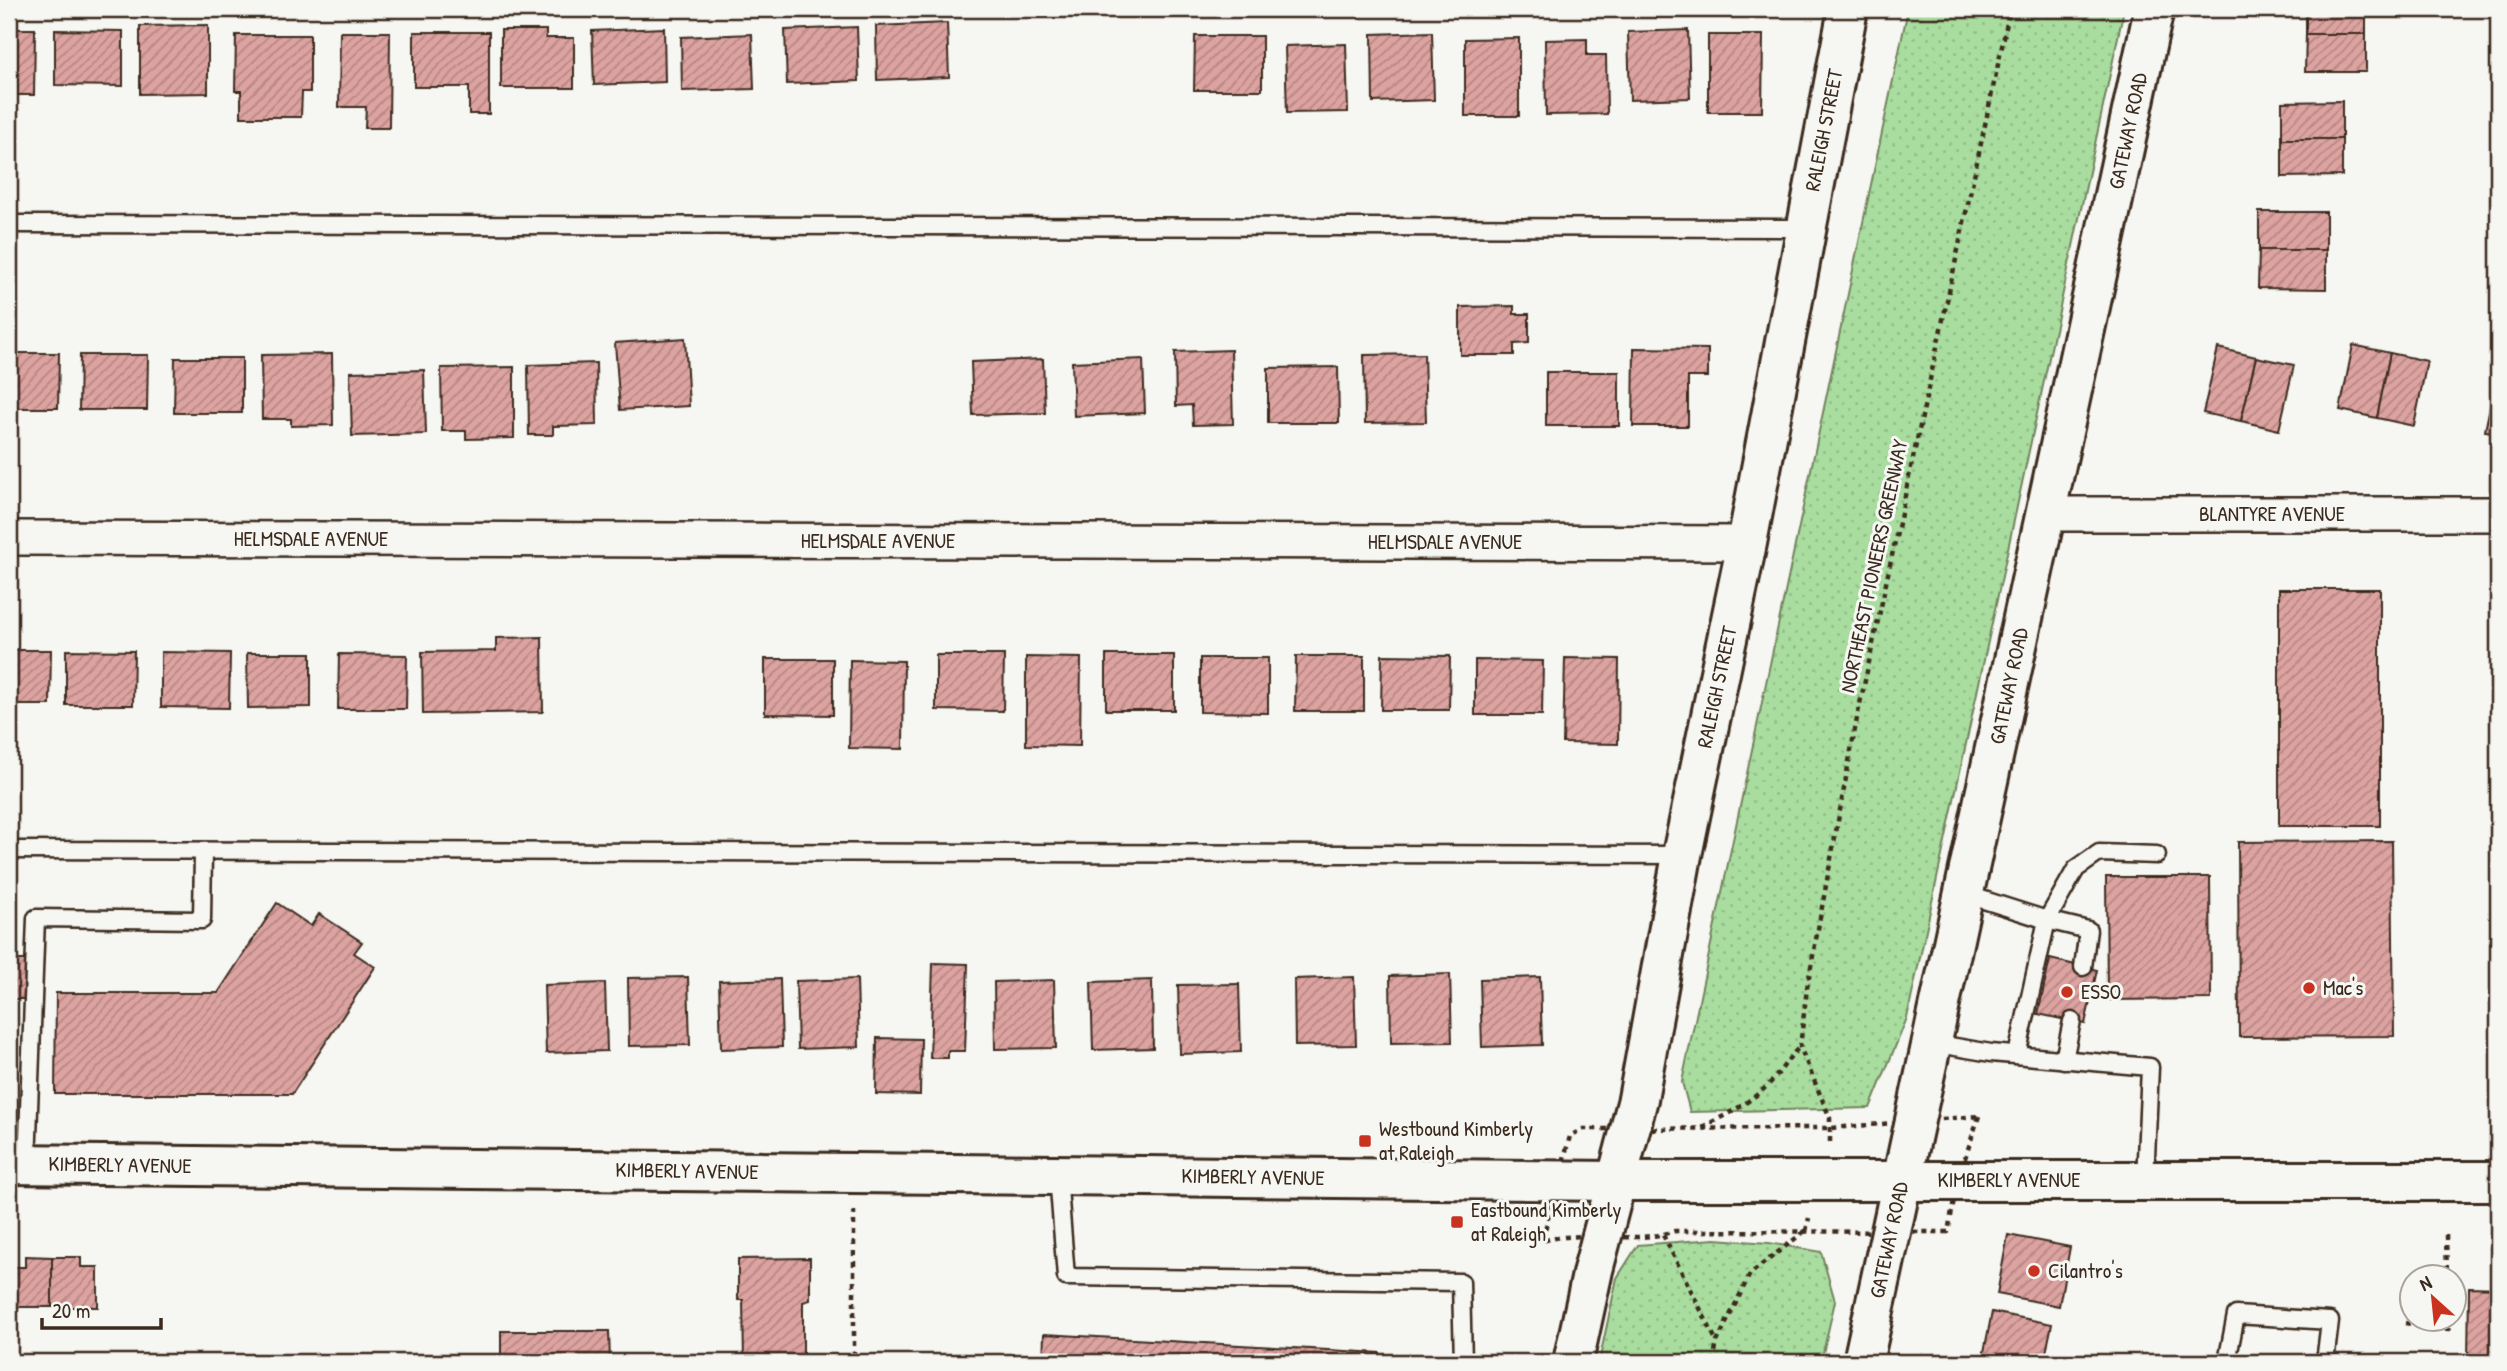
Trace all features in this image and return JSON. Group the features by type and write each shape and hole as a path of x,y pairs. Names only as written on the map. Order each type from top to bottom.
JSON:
{"street":[{"name":"RALEIGH STREET","path":"1573,1362 1638,1099 1682,855 1747,543 1848,9"},
{"name":"GATEWAY ROAD","path":"1863,1362 2154,9"},
{"name":"BLANTYRE AVENUE","path":"2045,514 2498,514"},
{"name":"HELMSDALE AVENUE","path":"9,538 1747,543"},
{"name":"KIMBERLY AVENUE","path":"18,1164 1616,1181 2498,1181"}],"lane":[{"path":"9,224 1806,228"},
{"path":"9,850 1682,855"},
{"path":"18,1164 36,918 202,920 203,851"},
{"path":"2017,1055 2047,920 2076,869 2099,853 2157,855"},
{"path":"1965,894 2088,930 2083,967"},
{"path":"2064,1060 2072,1021"},
{"path":"1933,1043 2017,1055 2150,1067 2145,1180"},
{"path":"1058,1175 1066,1277 1461,1282 1463,1362"},
{"path":"2227,1362 2236,1315 2330,1321 2325,1362"}],"path":[{"name":"NORTHEAST PIONEERS GREENWAY","path":"1831,1139 1830,1118 1800,1047 1807,988 1858,713 2010,9"},
{"path":"1702,1127 1757,1095 1800,1047"},
{"path":"853,1210 854,1362"},
{"path":"1713,1362 1717,1342 1750,1274 1806,1231"},
{"path":"1662,1235 1717,1342"},
{"path":"2446,1235 2447,1262"}],"green space":[{"path":"1908,9 2124,9 1907,1018 1870,1108 1690,1112 1682,1082"},
{"path":"1715,1239 1769,1243 1821,1252 1835,1301 1821,1362 1599,1362 1617,1278 1638,1245"}],"building":[{"path":"2306,9 2366,9 2366,34 2306,34"},
{"path":"947,23 949,77 877,80 876,26"},
{"path":"208,25 208,93 140,94 140,26"},
{"path":"857,27 859,81 787,84 785,30"},
{"path":"664,28 665,82 594,85 592,31"},
{"path":"9,29 35,29 34,95 9,95"},
{"path":"55,30 123,31 123,86 55,85"},
{"path":"501,30 546,30 546,38 574,38 574,88 501,88"},
{"path":"1688,30 1690,98 1630,100 1628,32"},
{"path":"340,32 390,32 389,128 365,128 366,107 339,107"},
{"path":"414,32 489,32 489,114 469,114 469,87 414,87"},
{"path":"1432,32 1434,100 1373,102 1372,34"},
{"path":"752,34 754,89 682,91 681,37"},
{"path":"2306,34 2366,34 2366,72 2305,72"},
{"path":"236,35 310,35 310,92 302,92 301,117 241,117 241,91 235,91"},
{"path":"1708,35 1763,35 1762,112 1708,112"},
{"path":"1195,36 1262,36 1262,90 1194,90"},
{"path":"1519,38 1519,116 1465,116 1465,39"},
{"path":"1587,39 1587,55 1606,55 1607,114 1546,115 1545,40"},
{"path":"1346,44 1348,112 1287,113 1285,46"},
{"path":"2342,101 2342,139 2282,139 2282,102"},
{"path":"2282,139 2342,139 2342,176 2282,177"},
{"path":"2259,212 2326,212 2326,250 2259,250"},
{"path":"2259,250 2326,250 2326,289 2258,288"},
{"path":"1514,306 1514,314 1529,314 1529,343 1514,344 1514,355 1460,355 1460,307"},
{"path":"685,338 689,406 620,410 615,343"},
{"path":"2353,345 2390,353 2377,418 2340,410"},
{"path":"1634,348 1708,349 1708,377 1688,377 1688,426 1633,426"},
{"path":"2218,348 2256,357 2241,421 2203,413"},
{"path":"1231,350 1233,424 1193,425 1192,405 1176,406 1175,352"},
{"path":"9,353 59,353 58,408 9,408"},
{"path":"2390,353 2427,361 2414,426 2377,418"},
{"path":"332,354 333,425 291,426 291,419 262,419 261,355"},
{"path":"1424,354 1426,422 1365,423 1364,355"},
{"path":"80,355 148,355 147,410 79,410"},
{"path":"2256,357 2294,365 2279,430 2241,421"},
{"path":"175,358 242,358 242,413 174,413"},
{"path":"1043,359 1045,413 973,415 971,362"},
{"path":"1143,359 1145,413 1074,416 1072,362"},
{"path":"596,363 597,425 553,426 553,435 529,435 528,365"},
{"path":"514,367 514,438 466,439 466,431 442,431 441,368"},
{"path":"1338,367 1339,423 1268,423 1268,368"},
{"path":"2498,367 2498,433 2485,431"},
{"path":"424,370 426,434 352,436 350,372"},
{"path":"1546,372 1619,372 1619,426 1546,426"},
{"path":"2279,589 2380,589 2380,826 2279,826"},
{"path":"542,637 543,712 423,714 422,652 496,651 496,638"},
{"path":"9,650 51,650 50,705 9,705"},
{"path":"66,650 134,651 133,705 66,705"},
{"path":"161,652 230,653 229,708 161,707"},
{"path":"247,653 311,653 311,707 248,708"},
{"path":"339,654 407,655 406,709 338,709"},
{"path":"936,655 1004,655 1003,711 936,710"},
{"path":"1106,655 1174,655 1174,710 1106,710"},
{"path":"1382,655 1450,656 1449,710 1381,710"},
{"path":"1296,656 1364,656 1364,711 1295,711"},
{"path":"1026,657 1081,658 1080,746 1026,745"},
{"path":"1200,658 1268,658 1268,713 1200,712"},
{"path":"1565,658 1619,659 1618,744 1563,743"},
{"path":"765,659 833,659 833,715 765,714"},
{"path":"850,660 904,661 903,749 849,748"},
{"path":"1475,660 1543,661 1542,715 1475,715"},
{"path":"2392,841 2394,1036 2239,1037 2238,842"},
{"path":"2106,877 2210,877 2211,999 2107,1000"},
{"path":"277,903 311,926 319,914 362,942 354,953 375,967 292,1094 55,1094 56,993 218,993"},
{"name":"ESSO","path":"2050,959 2097,970 2085,1024 2038,1014"},
{"path":"9,960 27,960 27,999 9,999"},
{"path":"933,963 968,964 965,1051 948,1051 948,1058 930,1058"},
{"path":"1450,974 1452,1042 1391,1043 1390,976"},
{"path":"688,977 690,1045 629,1046 628,978"},
{"path":"1354,977 1356,1045 1295,1046 1294,979"},
{"path":"1540,977 1542,1045 1482,1047 1480,979"},
{"path":"780,979 782,1047 721,1049 719,981"},
{"path":"857,979 859,1047 798,1049 796,981"},
{"path":"1054,980 1056,1048 995,1049 994,982"},
{"path":"1152,980 1153,1048 1093,1050 1091,982"},
{"path":"605,983 607,1051 546,1053 544,985"},
{"path":"1239,984 1241,1052 1180,1054 1178,985"},
{"path":"877,1038 921,1039 920,1095 876,1094"},
{"name":"Cilantro's","path":"2008,1235 2070,1247 2059,1306 1997,1294"},
{"path":"25,1256 52,1257 52,1307 9,1307 9,1267 25,1267"},
{"path":"52,1257 81,1257 81,1267 98,1267 98,1307 52,1307"},
{"path":"810,1258 810,1300 803,1302 803,1362 744,1362 743,1300 738,1300 738,1259"},
{"path":"2469,1287 2498,1288 2498,1362 2468,1362"},
{"path":"1992,1312 2052,1324 2044,1362 1982,1362"},
{"path":"501,1331 609,1331 610,1362 501,1362"},
{"path":"1044,1334 1380,1353 1380,1362 1043,1362"}],"place":[{"name":"Mac's","path":"2309,988"},
{"name":"ESSO","path":"2067,992"},
{"name":"Westbound Kimberly at Raleigh","path":"1365,1141"},
{"name":"Eastbound Kimberly at Raleigh","path":"1457,1222"},
{"name":"Cilantro's","path":"2034,1271"}]}
